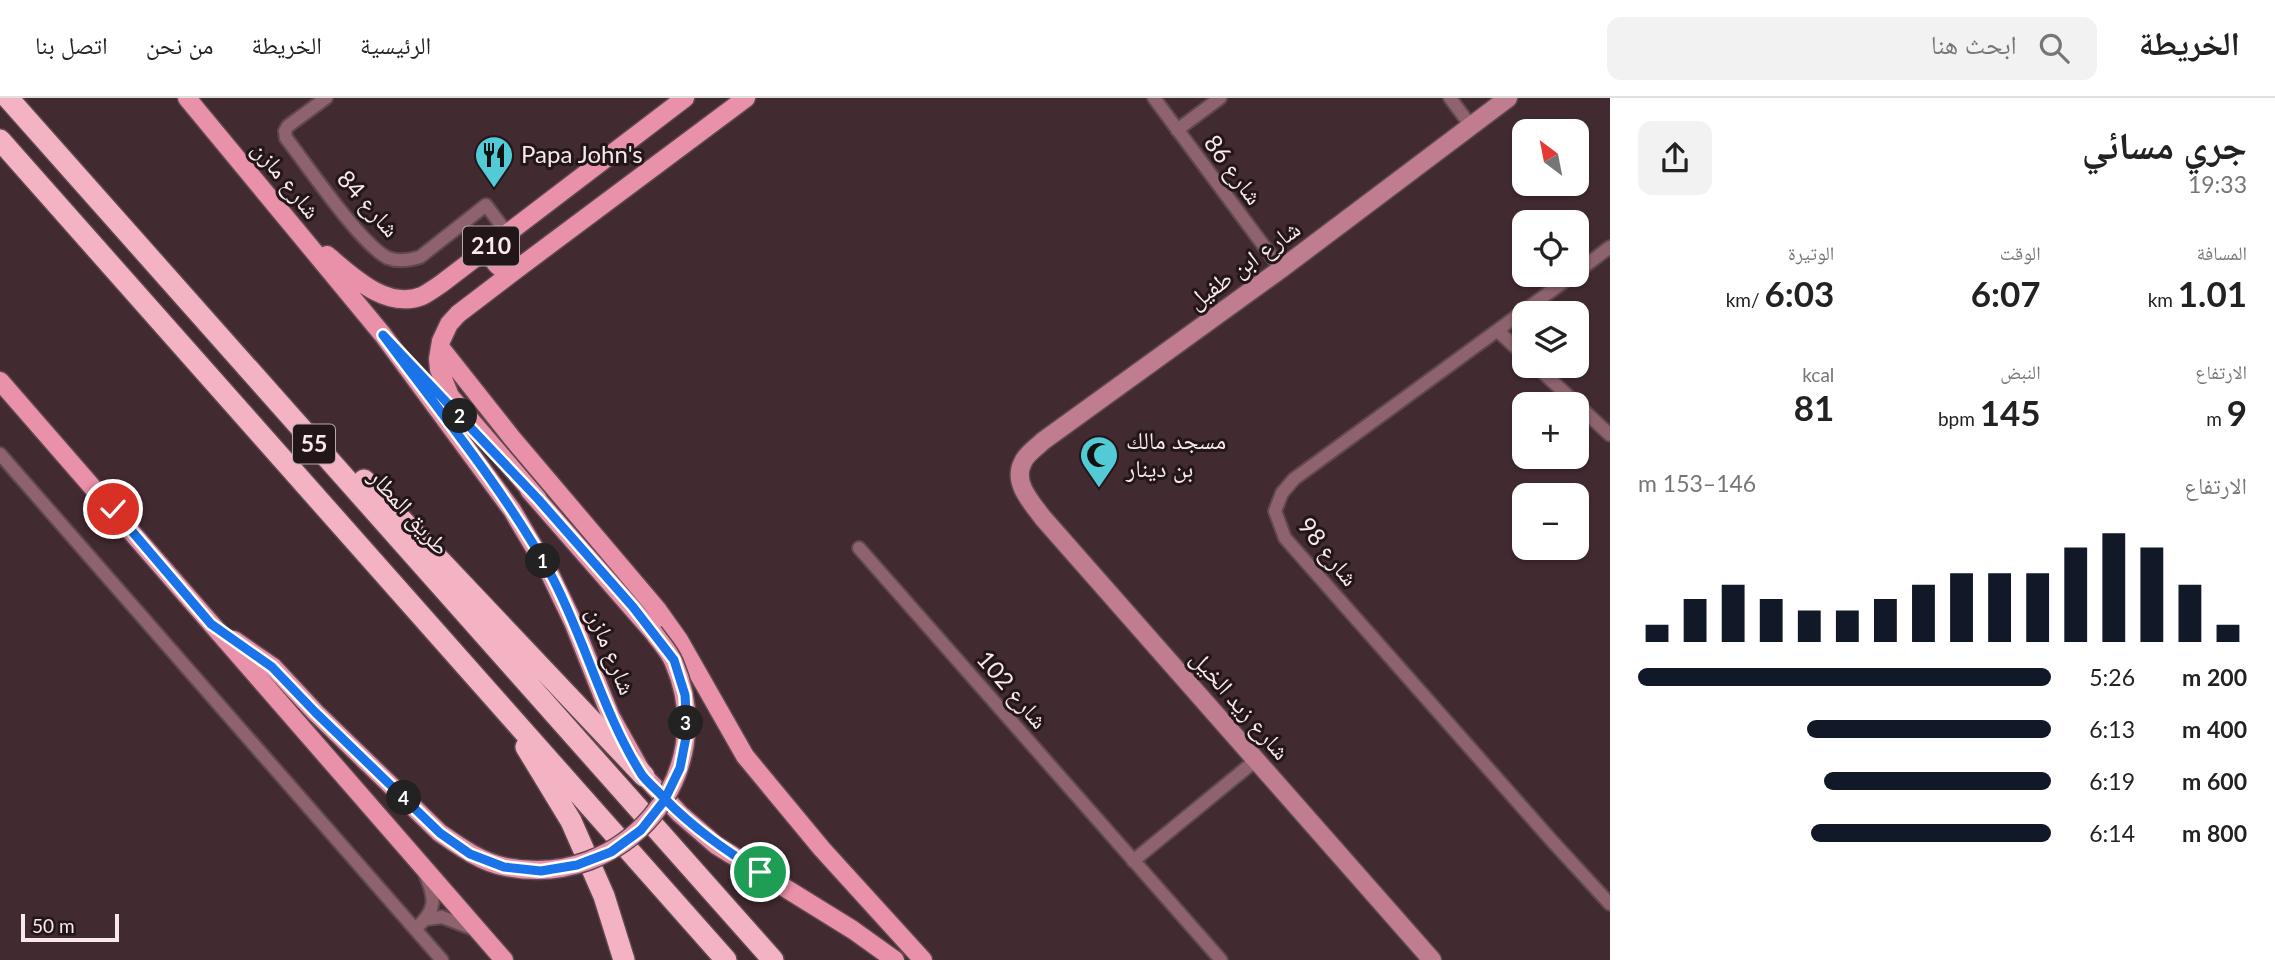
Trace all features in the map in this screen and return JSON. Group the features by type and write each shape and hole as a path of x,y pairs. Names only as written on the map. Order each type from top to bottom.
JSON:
{"highway":[{"name":"طريق المطار","path":"8,98 773,960"},
{"name":"55","path":"0,140 726,960"},
{"path":"323,455 350,468 364,480 643,776"},
{"path":"502,705 571,821 604,896 624,960"}],"main road":[{"name":"شارع مازن","path":"187,98 383,335 512,510 544,563 573,622 611,717 643,776 680,814 716,845 853,930 895,960"},
{"name":"210","path":"289,223 359,283 399,299 421,296 502,238 685,98"},
{"name":"210","path":"440,346 449,324 457,314 746,98"},
{"path":"502,238 492,257 495,264 509,271 517,269"},
{"path":"383,335 538,499"},
{"path":"211,624 272,667 440,833 470,854 504,867 541,871 577,865 611,852 641,830 664,801 680,768 687,732 685,695 674,660 653,632 450,396 439,369 440,346"},
{"path":"440,346 512,438 657,609 679,640 745,756 814,839 923,960"},
{"path":"0,368 64,452"},
{"path":"0,381 504,960"}],"street":[{"name":"شارع 84","path":"327,98 288,125 286,138 372,245 389,258 407,261 420,257 486,205 502,238"},
{"name":"شارع 86","path":"1154,98 1281,269"},
{"name":"شارع 86","path":"1177,130 1220,98"},
{"path":"1450,98 1471,126"},
{"name":"شارع ابن طفيل","path":"1018,478 1023,460 1043,441 1281,269 1508,98"},
{"name":"شارع 98","path":"1589,263 1610,247"},
{"name":"شارع 98","path":"1557,287 1294,479 1282,493 1275,511 1285,538 1610,904"},
{"path":"1498,331 1512,344"},
{"path":"1549,378 1610,435"},
{"path":"0,454 442,960"},
{"name":"شارع زيد الخيل","path":"1018,478 1043,518 1432,960"},
{"name":"شارع 102","path":"859,548 1221,960"},
{"path":"1133,860 1256,760"},
{"path":"415,929 431,913 433,898 421,865"},
{"path":"427,919 442,917 479,932"}],"place":[{"name":"Papa John's","path":"494,189"},
{"name":"مسجد مالك بن دينار","path":"1099,489"}],"route":[{"path":"113,509 211,624 272,667 440,833 470,854 504,867 541,871 577,865 611,852 641,830 664,801 680,768 687,732 685,695 674,660 633,607 538,499 383,335 512,510 550,574 573,622 611,717 643,776 680,814 716,845 760,872"}]}
